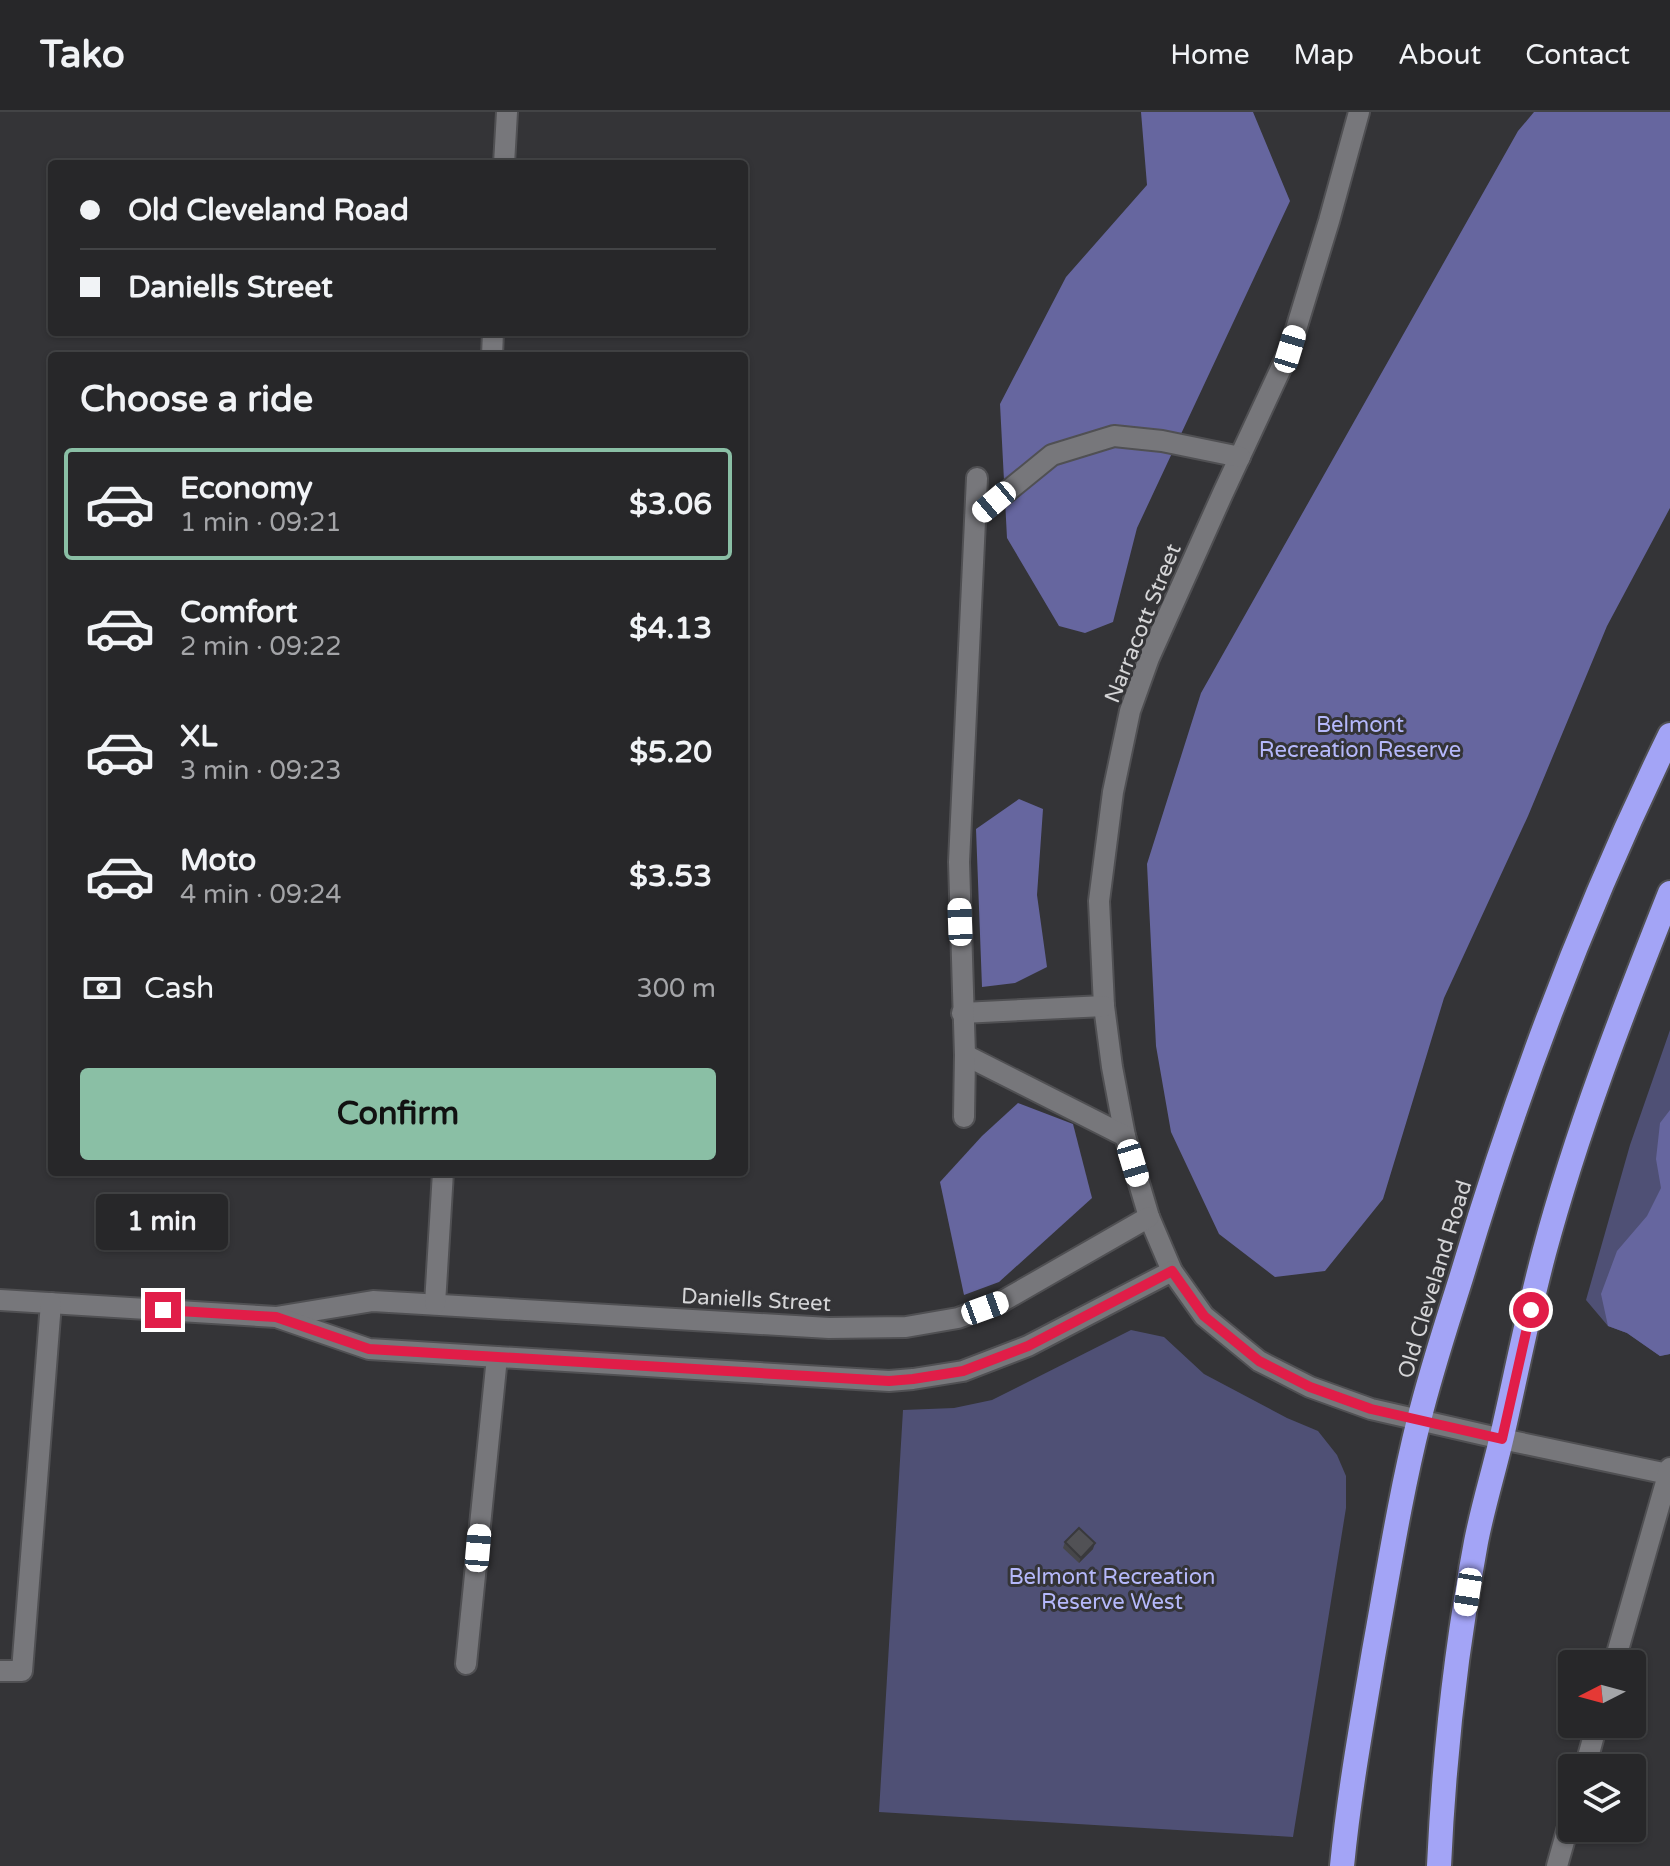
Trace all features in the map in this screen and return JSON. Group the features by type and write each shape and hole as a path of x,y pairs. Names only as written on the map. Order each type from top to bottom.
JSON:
{"highway":[{"name":"Old Cleveland Road","path":"1342,1866 1375,1644 1419,1420 1490,1181 1545,1025 1588,915 1670,735"},
{"path":"1439,1866 1459,1644 1477,1539 1544,1253 1624,1011 1670,893"}],"street":[{"path":"504,160 507,112"},
{"name":"Narracott Street","path":"1149,1217 1125,1136 1104,1006 1099,901 1113,792 1130,711 1149,658 1290,349 1359,112"},
{"path":"976,517 1052,455 1114,436 1162,441 1240,457"},
{"path":"964,1117 959,862 977,478"},
{"path":"962,1013 1104,1006"},
{"path":"965,1055 1125,1136"},
{"path":"435,1304 443,1176"},
{"path":"1149,1217 1172,1271 1204,1316 1259,1361 1310,1387 1371,1409 1502,1439 1669,1471 1618,1650"},
{"name":"Daniells Street","path":"0,1300 276,1317 373,1301 829,1328 906,1327 958,1318 1001,1302 1149,1217"},
{"name":"Daniells Street","path":"276,1317 369,1349 889,1381 963,1371 1028,1346 1172,1271"},
{"path":"0,1671 22,1671 51,1303"},
{"path":"466,1664 497,1357"},
{"path":"1557,1866 1564,1842"}],"green space":[{"path":"1141,112 1253,112 1290,201 1137,528 1113,622 1085,633 1059,626 1007,538 1000,404 1066,277 1147,185"},
{"name":"Belmont Recreation Reserve","path":"1534,112 1670,112 1670,508 1607,626 1528,816 1444,998 1383,1199 1325,1271 1275,1277 1219,1234 1171,1132 1156,1046 1147,864 1201,693 1518,131"},
{"path":"1019,799 1043,809 1037,895 1047,967 1015,983 982,987 976,829"},
{"path":"1670,1030 1670,1354 1660,1356 1627,1333 1608,1326 1586,1300 1630,1145"},
{"path":"1018,1103 1073,1124 1092,1198 999,1282 964,1295 940,1182 982,1136"},
{"path":"1670,1110 1670,1354 1660,1356 1627,1333 1608,1326 1601,1294 1617,1251 1647,1216 1661,1188 1656,1159 1660,1123"},
{"name":"Belmont Recreation Reserve West","path":"1131,1330 1164,1337 1204,1374 1318,1431 1337,1455 1346,1476 1346,1508 1293,1837 879,1812 903,1410 954,1408 992,1400"}],"building":[{"path":"1079,1528 1095,1543 1081,1558 1065,1542"}],"route":[{"path":"163,1310 276,1317 369,1349 889,1381 963,1371 1028,1346 1172,1271 1204,1316 1259,1361 1310,1387 1371,1409 1502,1439 1531,1310"}]}
